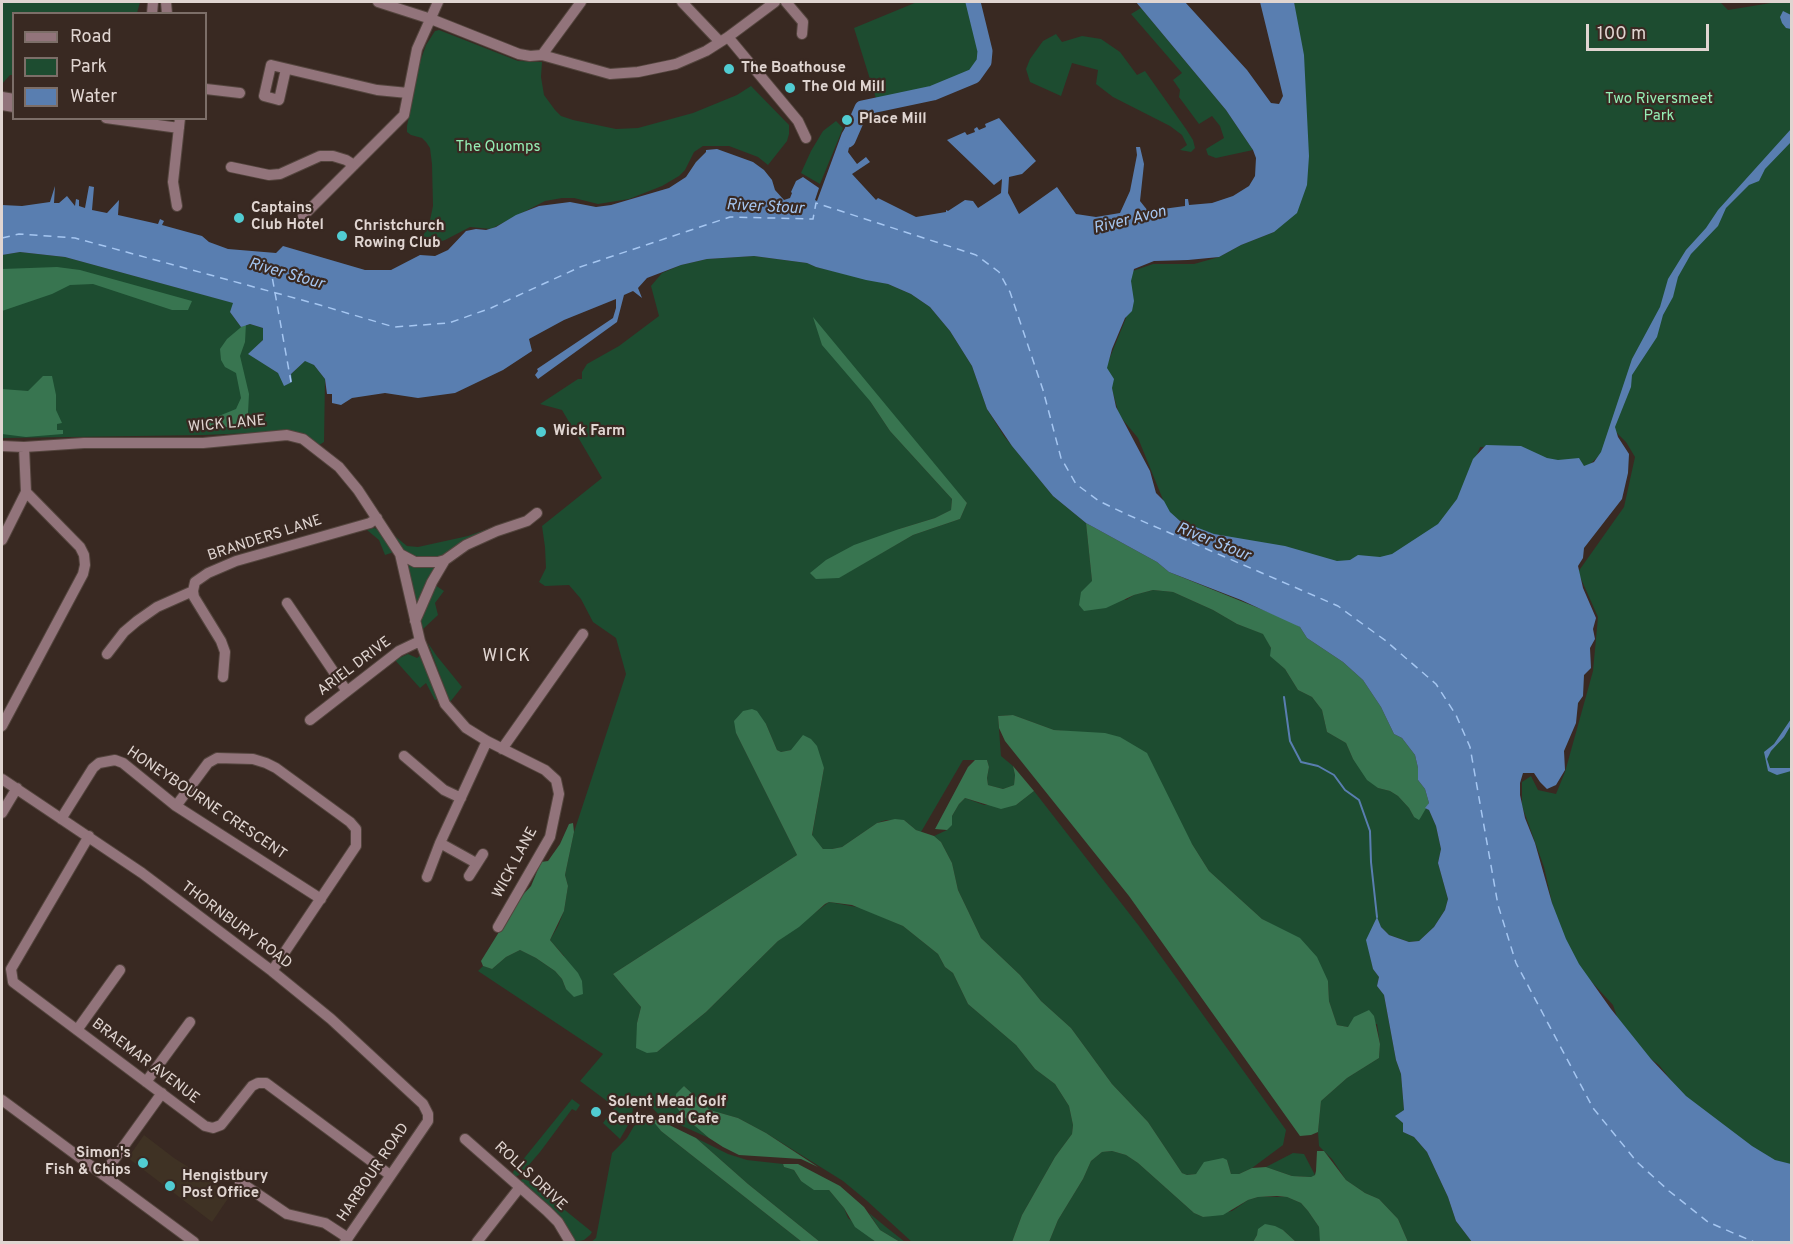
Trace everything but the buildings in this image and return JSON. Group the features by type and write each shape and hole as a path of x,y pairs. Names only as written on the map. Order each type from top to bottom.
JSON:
{"street":[{"path":"378,2 431,18 519,54 542,55 610,74 638,72 675,64 706,51 775,2"},
{"path":"303,216 404,115 417,49 438,2"},
{"path":"542,55 581,2"},
{"path":"682,2 724,40 798,121 806,138"},
{"path":"786,2 803,22 802,34"},
{"path":"286,69 377,90 408,93"},
{"path":"207,89 240,93"},
{"path":"136,120 180,123 172,182 177,206"},
{"path":"231,167 269,175 280,174 320,156 333,156 354,165"},
{"name":"WICK LANE","path":"2,446 204,443 293,435 311,445 339,467 358,490 400,554 420,641 445,704 466,728 545,770 556,780 559,794 550,837 498,927"},
{"path":"2,540 26,492 24,447"},
{"path":"2,726 83,574 85,564 80,547 26,492"},
{"path":"415,621 432,582 445,560 466,545 527,521 537,513"},
{"name":"BRANDERS LANE","path":"193,591 195,582 201,577 236,561 370,523 377,518"},
{"path":"400,554 422,564 445,560"},
{"path":"107,654 136,621 157,607 193,591 194,597 221,641 225,652 223,677"},
{"path":"287,603 346,690"},
{"path":"502,749 584,634"},
{"name":"ARIEL DRIVE","path":"310,720 399,651 420,641"},
{"path":"427,878 440,843 487,741"},
{"path":"404,756 444,790 461,798"},
{"path":"176,806 208,763 217,758 253,759 279,764 356,829 356,846 272,971"},
{"name":"HONEYBOURNE CRESCENT","path":"61,819 93,768 115,760 123,763 176,806 321,898"},
{"name":"THORNBURY ROAD","path":"2,779 142,873 272,971 331,1019 423,1104 428,1113 428,1120"},
{"path":"2,813 17,788"},
{"name":"BRAEMAR AVENUE","path":"88,836 11,969 13,982 205,1126 213,1128 221,1125 252,1086 266,1083 390,1175"},
{"path":"440,843 479,858 469,876"},
{"path":"76,1030 120,970"},
{"path":"146,1082 190,1022"},
{"path":"103,1175 162,1093"},
{"path":"2,1100 194,1242"},
{"name":"HARBOUR ROAD","path":"347,1240 428,1120"},
{"name":"ROLLS DRIVE","path":"465,1139 558,1222 570,1242"},
{"path":"240,1182 287,1214 325,1223 347,1240"},
{"path":"477,1242 520,1187"}],"shaded area":[{"path":"144,1135 174,1158 231,1194 212,1222 128,1158"}],"green space":[{"path":"2,2 140,2 137,12 12,12 12,75 2,84"},
{"path":"917,2 967,2 979,46 976,68 939,86 879,108 854,28"},
{"name":"Two Riversmeet Park","path":"1294,2 1720,2 1728,10 1791,2 1791,1174 1689,1103 1659,1065 1625,1040 1613,1005 1577,966 1556,921 1544,867 1522,806 1522,782 1531,776 1538,790 1556,794 1565,772 1593,671 1598,617 1578,572 1624,507 1635,457 1626,442 1614,430 1603,452 1586,468 1554,463 1518,446 1480,447 1460,498 1437,527 1401,556 1348,564 1243,542 1190,528 1168,512 1138,438 1119,415 1106,367 1126,318 1124,274 1153,264 1194,264 1219,257 1241,245 1274,232 1295,14"},
{"path":"1141,8 1226,110 1253,150 1216,158 1208,155 1206,149 1224,138 1220,126 1212,116 1199,124 1179,97 1180,90 1173,80 1182,73 1131,14"},
{"name":"The Quomps","path":"439,30 518,61 542,62 541,77 544,95 561,116 573,120 616,129 638,128 693,113 737,95 751,86 789,125 787,141 768,165 758,157 729,146 703,146 694,152 685,170 679,176 662,186 629,199 598,204 574,198 545,201 491,229 470,227 433,244 419,243 429,225 433,206 432,164 430,148 422,138 407,132 407,126 420,62 426,45 435,31"},
{"path":"1056,34 1062,42 1082,36 1101,39 1120,52 1137,75 1145,71 1186,129 1195,148 1191,152 1180,150 1187,145 1182,135 1170,126 1113,97 1096,84 1098,70 1072,63 1061,96 1030,82 1026,69 1030,59 1043,41"},
{"path":"836,121 843,128 820,184 801,173 823,131"},
{"path":"20,252 65,257 234,303 230,312 241,327 250,324 263,328 263,340 249,354 278,373 291,374 306,360 314,365 325,379 324,442 319,445 295,431 204,435 2,438 2,255"},
{"path":"754,256 807,263 888,284 911,294 930,307 950,331 972,366 987,409 1004,436 1053,496 1086,523 1092,581 1126,600 1134,595 1153,590 1173,592 1237,624 1264,634 1271,648 1271,656 1285,669 1298,690 1312,697 1322,710 1327,732 1346,743 1353,759 1378,788 1398,796 1414,817 1421,817 1425,808 1429,810 1436,826 1441,849 1438,863 1448,899 1445,910 1434,927 1419,941 1409,942 1389,935 1381,927 1369,950 1373,969 1379,977 1377,986 1384,995 1396,1060 1401,1074 1404,1110 1396,1116 1403,1123 1403,1132 1414,1137 1427,1152 1448,1197 1456,1221 1472,1242 1408,1242 1398,1219 1379,1199 1346,1180 1332,1159 1319,1146 1321,1101 1347,1078 1379,1058 1380,1044 1377,1024 1348,1027 1337,1025 1329,1001 1328,981 1276,927 1262,919 1209,871 1192,844 1074,732 1054,730 1013,715 998,716 1001,756 1013,766 1014,785 1003,789 988,785 987,760 963,760 921,832 904,820 886,820 877,823 842,847 832,849 823,849 812,836 824,768 791,750 781,752 777,750 766,724 736,733 797,855 613,974 641,1007 637,1023 657,1052 706,1012 778,941 829,902 862,908 903,926 938,954 945,967 953,973 968,1004 1016,1045 1035,1069 1055,1084 1069,1106 1073,1125 1072,1134 1055,1157 1022,1215 1012,1242 912,1242 843,1181 738,1118 710,1110 684,1086 681,1114 709,1138 660,1116 641,1096 635,1098 631,1120 620,1139 603,1123 615,1107 580,1081 603,1054 478,971 483,966 492,969 506,957 520,950 555,971 562,979 566,989 564,956 550,940 564,911 568,886 565,875 574,832 626,674 616,638 593,622 581,599 569,585 545,586 539,582 546,568 542,526 602,478 562,410 540,404 578,379 582,379 582,372 587,364 619,346 659,316 651,286 662,273 681,265 707,259","holes":["870,401 967,503 960,519 913,535 838,578 899,529 935,518 951,510 952,499 890,431"]},
{"path":"57,267 80,270 192,301 188,310 172,310 93,284 70,285 52,294 2,311 2,269"},
{"path":"813,317 967,503 960,519 913,535 839,578 816,579 810,573 826,560 854,545 935,518 951,510 952,499 890,431 870,401 822,345"},
{"path":"246,323 245,342 240,356 249,394 248,413 244,423 229,427 201,428 204,422 236,409 241,398 236,373 225,367 221,360 220,349 227,339"},
{"path":"43,376 52,376 56,410 62,423 57,424 57,430 63,430 63,434 26,437 2,434 2,389 28,391"},
{"path":"504,523 441,558 422,560 407,554 397,543 396,537 407,546 418,547 468,536"},
{"path":"1086,523 1157,562 1169,572 1288,620 1300,627 1307,638 1343,662 1363,680 1381,707 1394,734 1402,738 1415,755 1418,780 1425,789 1429,803 1419,820 1398,796 1378,788 1367,780 1353,759 1346,743 1327,732 1322,710 1312,697 1298,690 1285,669 1270,656 1271,648 1263,634 1237,624 1173,592 1153,590 1134,595 1106,608 1084,611 1079,605 1081,592 1092,581"},
{"path":"374,528 380,530 394,552 385,555 379,540 367,530"},
{"path":"406,561 437,565 419,602 416,601"},
{"path":"435,585 444,591 435,603 438,615 422,630 421,621 425,607"},
{"path":"428,643 462,687 450,702"},
{"path":"408,654 417,658 421,655 438,699 435,700 426,683 420,688 395,660"},
{"path":"752,709 757,711 766,724 777,750 781,752 791,750 803,735 817,746 824,768 812,835 823,849 842,847 877,823 895,819 904,820 916,830 934,836 941,842 952,863 958,890 981,938 1020,975 1041,1001 1071,1028 1112,1084 1148,1122 1182,1173 1196,1174 1204,1162 1223,1158 1227,1160 1231,1174 1266,1167 1292,1176 1311,1177 1316,1171 1317,1151 1324,1151 1346,1180 1379,1199 1398,1219 1408,1242 1320,1242 1319,1227 1308,1211 1301,1203 1287,1197 1258,1197 1248,1200 1223,1215 1203,1217 1194,1213 1138,1163 1126,1155 1112,1151 1102,1152 1091,1161 1083,1179 1058,1220 1049,1242 1012,1242 1022,1215 1055,1157 1072,1134 1073,1125 1069,1106 1055,1084 1035,1069 1016,1045 968,1004 953,973 945,967 938,954 903,926 852,905 829,902 825,904 799,927 778,941 706,1012 657,1052 647,1053 636,1048 637,1023 641,1007 613,974 797,855 736,733 734,721 743,711"},
{"path":"1013,715 1054,730 1105,733 1120,737 1147,753 1192,844 1209,871 1262,919 1300,938 1317,957 1328,981 1329,1001 1337,1025 1348,1027 1354,1017 1369,1010 1374,1016 1380,1044 1379,1058 1347,1078 1321,1101 1318,1132 1300,1136 1129,896 1005,741 999,728 998,716"},
{"path":"975,760 987,760 988,785 1003,789 1014,785 1013,766 1034,791 1016,805 1001,809 965,798 952,816 952,825 947,830 935,829 968,767"},
{"path":"1034,791 1139,926 1286,1130 1283,1145 1252,1168 1239,1174 1231,1174 1227,1160 1196,1174 1182,1173 1148,1122 1112,1084 1071,1028 1041,1001 1020,975 981,938 958,890 952,863 941,842 934,836 947,830 951,825 952,816 965,798 984,805 1016,805"},
{"path":"573,823 574,832 565,875 568,886 564,911 550,940 582,981 583,994 574,997 555,971 520,950 506,957 492,969 483,966 481,961 520,898 531,886 541,862 548,861 560,844 569,824"},
{"path":"684,1086 710,1110 738,1118 766,1133 818,1167 801,1159 739,1155 723,1147 681,1114 675,1104 676,1094"},
{"path":"572,1099 580,1105 576,1111 572,1109 540,1152 522,1173 514,1178 513,1172"},
{"path":"652,1120 661,1131 802,1242 591,1242 596,1238 612,1153 627,1138 634,1126 642,1121"},
{"path":"652,1120 659,1120 696,1138 748,1184 820,1242 802,1242 661,1131"},
{"path":"696,1138 728,1154 747,1160 783,1164 784,1167 794,1170 801,1181 829,1190 844,1208 848,1218 876,1242 820,1242 748,1184"},
{"path":"1112,1151 1126,1155 1138,1163 1194,1213 1203,1217 1232,1211 1248,1200 1258,1197 1287,1197 1301,1203 1319,1227 1321,1242 1296,1242 1283,1230 1257,1235 1253,1242 1049,1242 1058,1220 1083,1179 1091,1161 1102,1152"},
{"path":"1293,1153 1304,1154 1315,1175 1311,1177 1292,1176 1266,1167"},
{"path":"783,1164 798,1164 840,1186 864,1207 880,1230 900,1242 876,1242 855,1227 844,1208 829,1190 814,1190 801,1181 794,1170 784,1167"},
{"path":"523,1179 529,1181 592,1232 590,1235 584,1240 574,1242 519,1181"},
{"path":"869,1213 905,1242 900,1242 880,1230"},
{"path":"1265,1224 1283,1230 1296,1242 1253,1242 1258,1229"}],"water":[{"path":"1136,2 1185,2 1247,70 1271,103 1279,104 1283,96 1260,2 1294,2 1304,55 1309,156 1307,185 1297,213 1274,232 1241,245 1219,257 1154,261 1134,269 1131,281 1134,301 1132,311 1125,318 1107,368 1114,379 1112,388 1116,407 1150,471 1156,493 1180,521 1214,534 1285,546 1337,561 1350,560 1358,555 1380,557 1392,554 1438,524 1457,499 1473,459 1486,445 1521,446 1547,458 1558,460 1579,458 1584,466 1594,462 1601,452 1632,359 1660,307 1668,279 1686,250 1706,228 1718,210 1791,129 1791,142 1765,169 1759,181 1749,185 1726,208 1718,226 1691,254 1678,277 1673,297 1663,315 1657,337 1632,375 1631,387 1615,427 1618,437 1629,454 1628,473 1622,499 1584,548 1583,558 1578,566 1583,588 1596,618 1593,629 1595,639 1590,648 1591,668 1584,675 1583,696 1578,703 1576,723 1564,751 1565,770 1556,785 1547,789 1534,773 1523,773 1520,795 1552,903 1566,939 1579,964 1611,1009 1651,1059 1686,1096 1752,1146 1775,1160 1791,1164 1791,1242 1472,1242 1456,1221 1448,1197 1427,1152 1414,1137 1403,1132 1403,1123 1395,1116 1404,1110 1401,1074 1396,1060 1384,995 1377,986 1379,977 1373,969 1366,940 1377,917 1381,927 1389,935 1409,942 1419,941 1434,927 1445,910 1448,899 1438,863 1441,849 1436,826 1429,810 1425,808 1429,803 1425,789 1418,780 1415,755 1402,738 1394,734 1381,707 1363,680 1343,662 1307,638 1300,627 1241,600 1169,572 1157,562 1086,523 1053,496 1012,446 987,409 972,366 950,331 930,307 911,294 888,284 807,263 754,256 707,259 681,265 647,278 638,288 642,298 633,291 624,295 617,322 538,379 535,375 537,369 613,318 616,299 564,320 529,339 532,351 503,370 455,393 418,398 385,393 352,398 341,405 332,403 332,394 327,394 325,379 314,365 305,361 291,374 292,382 284,386 278,373 248,354 263,340 263,328 250,324 241,327 230,312 233,303 65,257 20,252 2,255 2,205 22,206 50,202 55,186 54,203 59,203 67,196 75,206 76,199 79,200 79,206 85,208 89,186 94,187 92,210 107,213 119,200 118,215 158,224 160,219 164,221 162,225 202,236 209,242 228,249 276,253 283,246 365,270 391,270 420,255 435,256 448,250 466,231 496,227 516,215 539,206 570,202 596,207 611,205 669,188 686,177 706,150 717,149 753,162 764,170 772,180 775,190 784,200 790,198 796,181 803,177 819,188 815,200 817,201 842,133 847,125 849,126 847,136 854,121 858,123 853,130 848,152 857,164 866,157 870,162 852,174 876,200 878,198 916,217 946,212 965,200 973,201 978,208 1001,193 1002,179 994,185 947,140 965,132 967,135 975,132 974,129 977,127 979,130 986,127 985,124 999,118 1036,161 1022,174 1009,177 1008,193 1019,214 1057,187 1076,214 1096,217 1120,213 1130,191 1137,155 1136,147 1140,147 1144,164 1140,201 1148,211 1185,206 1185,199 1188,199 1189,205 1212,203 1233,196 1249,186 1255,176 1256,158 1253,150 1226,110"},
{"path":"1783,11 1791,15 1791,29 1786,28 1782,23 1780,17"},
{"path":"1791,719 1791,725 1784,737 1767,759 1770,768 1791,768 1791,771 1777,775 1768,771 1764,752 1774,744"}],"waterway":[{"path":"848,140 862,108 933,93 974,76 984,62 985,51 973,2"},
{"path":"1284,697 1290,741 1301,762 1318,766 1334,775 1345,790 1359,800 1370,831 1377,917"}],"ferry route":[{"path":"2,238 19,234 75,238 394,327 449,323 491,308 580,267 730,217 813,219 816,203 976,255 999,272 1010,292 1043,390 1061,458 1076,484 1099,501 1126,514 1338,606 1386,641 1436,684 1456,715 1470,747 1498,905 1516,963 1593,1108 1637,1162 1669,1191 1708,1222 1754,1242"},
{"path":"270,265 291,382"}],"place":[{"name":"The Boathouse","path":"729,69"},
{"name":"The Old Mill","path":"790,88"},
{"name":"Place Mill","path":"847,120"},
{"name":"Captains Club Hotel","path":"239,218"},
{"name":"Christchurch Rowing Club","path":"342,236"},
{"name":"Wick Farm","path":"541,432"},
{"name":"Solent Mead Golf Centre and Cafe","path":"596,1112"},
{"name":"Simon's Fish & Chips","path":"143,1163"},
{"name":"Hengistbury Post Office","path":"170,1186"}],"district":[{"name":"WICK","path":"507,657"}],"water label":[{"name":"River Stour","path":"765,208"},
{"name":"River Avon","path":"1130,221"},
{"name":"River Stour","path":"286,275"},
{"name":"River Stour","path":"1213,543"}]}
